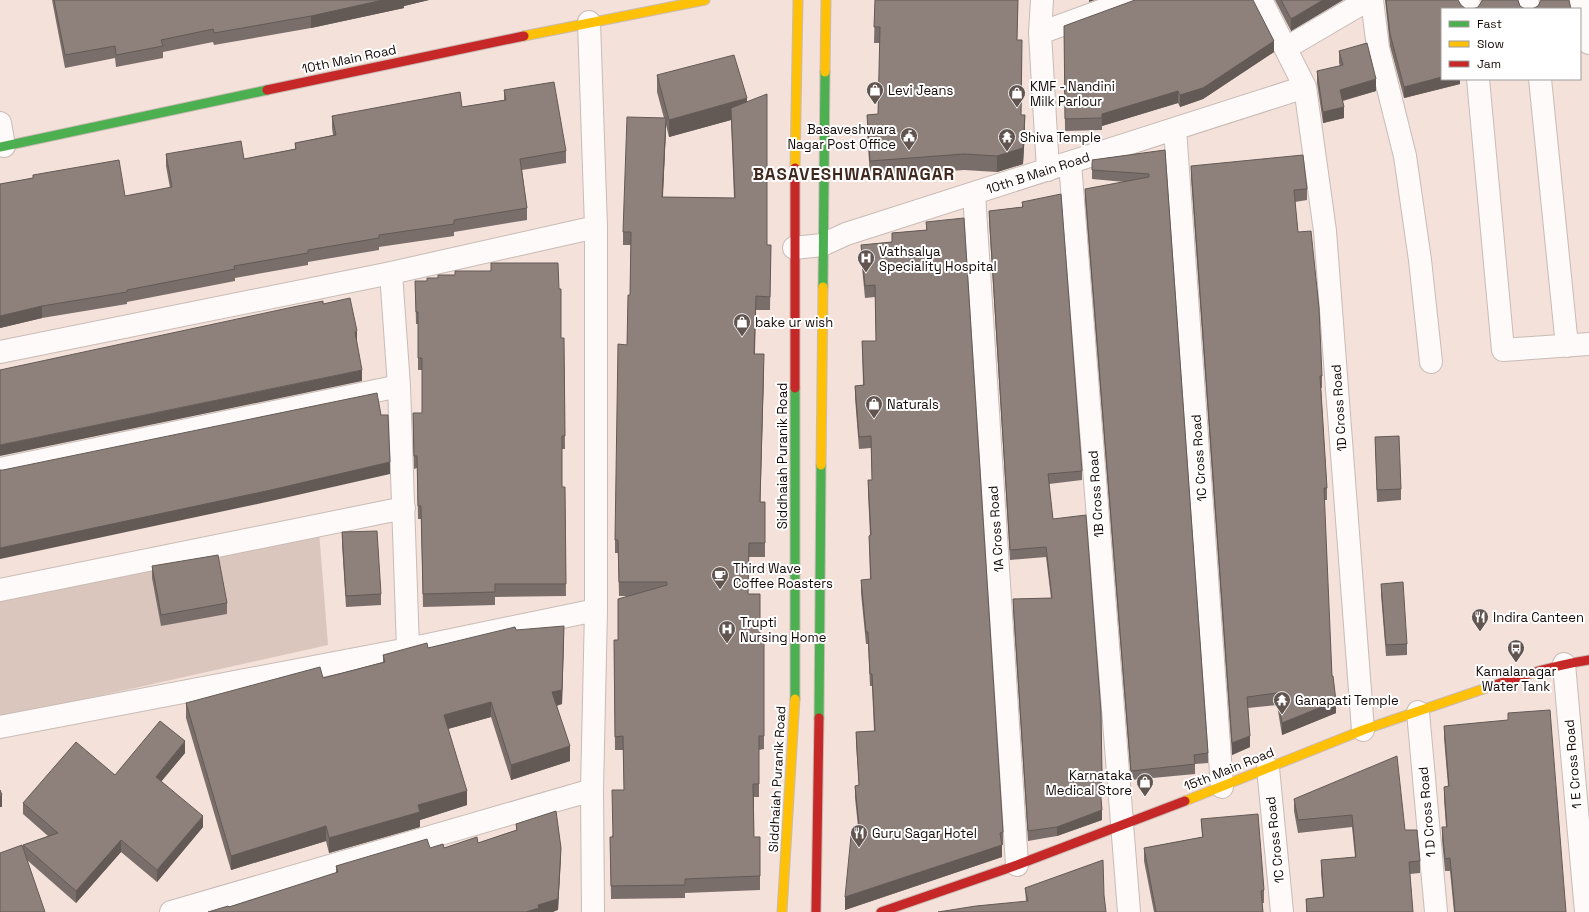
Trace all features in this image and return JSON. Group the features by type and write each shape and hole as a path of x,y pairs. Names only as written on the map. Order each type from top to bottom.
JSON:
{"main road":[{"name":"10th Main Road","path":"2,146 589,22 705,0"},
{"name":"Siddhaiah Puranik Road","path":"782,912 796,688 794,248 798,0"},
{"path":"816,912 820,689 822,245 826,0"},
{"name":"15th Main Road","path":"881,912 1017,865 1121,826 1363,730 1530,674 1564,664 1589,660"}],"street":[{"path":"1042,0 1040,33 1048,170"},
{"path":"1040,33 1131,0"},
{"name":"1D Cross Road","path":"1261,0 1305,87 1326,230 1363,730"},
{"path":"1286,48 1368,0"},
{"path":"1372,0 1378,48 1405,156 1420,260 1431,362"},
{"path":"1581,9 1589,43"},
{"path":"589,22 596,227 596,610 592,790 593,912"},
{"path":"1478,80 1503,350 1589,344"},
{"path":"1540,80 1567,346"},
{"name":"10th B Main Road","path":"794,248 822,245 846,234 1305,87"},
{"path":"0,123 2,146"},
{"name":"1C Cross Road","path":"1175,129 1222,787"},
{"name":"1B Cross Road","path":"1070,163 1121,826 1129,912"},
{"name":"1A Cross Road","path":"974,194 1017,865"},
{"path":"0,352 392,273 596,227"},
{"path":"392,273 399,386 408,649"},
{"path":"0,469 399,386"},
{"path":"0,590 404,508"},
{"path":"0,727 408,649 596,610"},
{"name":"1 E Cross Road","path":"1564,664 1586,912"},
{"name":"1 D Cross Road","path":"1418,712 1436,912"},
{"name":"1C Cross Road","path":"1268,768 1282,912"},
{"path":"171,912 592,790"}],"shaded area":[{"path":"319,531 328,645 0,718 0,599"}],"building":[{"path":"54,0 383,0 311,16 214,33 213,29 161,40 163,46 116,55 115,46 65,55"},
{"path":"875,0 1018,0 1017,40 1022,40 1021,115 1025,115 1023,148 997,156 964,154 870,161 867,115 878,114 880,27 874,27"},
{"path":"1135,0 1253,0 1274,41 1203,88 1180,95 1178,91 1102,114 1102,118 1065,119 1064,26"},
{"path":"1281,0 1323,0 1291,19"},
{"path":"1386,0 1458,0 1465,8 1441,8 1441,77 1404,87 1390,34"},
{"path":"1518,0 1520,6 1523,8 1476,8 1482,1"},
{"path":"1541,0 1569,0 1571,8 1534,8 1538,6"},
{"path":"1367,43 1376,79 1340,90 1344,107 1323,112 1317,71 1343,65 1339,51"},
{"path":"734,55 747,98 669,120 657,75"},
{"path":"554,82 566,151 520,159 527,208 454,220 454,224 379,235 379,238 308,250 308,253 234,266 235,269 127,290 127,292 42,306 0,316 0,184 33,178 33,175 119,160 125,196 172,187 166,154 241,141 244,159 296,149 295,143 336,135 332,116 460,92 462,107 506,100 504,90"},
{"path":"767,94 767,245 771,245 770,297 756,296 754,354 764,354 760,502 765,502 765,543 749,543 748,594 760,594 760,642 764,642 764,736 759,736 759,784 753,784 754,837 760,837 760,876 685,879 685,885 611,886 610,837 613,837 612,790 624,790 623,736 615,737 614,640 618,640 618,599 667,585 667,582 619,582 618,540 615,540 618,344 627,345 628,295 630,295 631,232 623,232 627,117 666,118 662,197 735,198 731,108"},
{"path":"1165,150 1208,753 1194,755 1195,764 1131,771 1085,189 1149,177 1149,174 1092,170 1092,160"},
{"path":"1303,155 1307,189 1294,190 1298,232 1311,231 1319,308 1322,376 1320,376 1327,488 1324,488 1332,676 1336,701 1282,723 1277,693 1247,697 1250,736 1232,743 1191,166"},
{"path":"1061,194 1082,471 1048,474 1053,519 1086,515 1101,712 1102,774 1099,774 1102,810 1057,827 1028,831 1013,599 1052,598 1046,547 1010,550 989,211 1023,207 1022,202"},
{"path":"964,218 1003,832 1000,833 1002,845 845,897 851,836 860,836 855,786 859,785 856,732 875,731 872,674 870,674 868,632 866,632 861,580 871,579 869,536 871,535 868,480 872,480 871,436 859,437 855,386 864,385 862,341 876,341 875,285 865,286 861,245 892,242 892,233 927,230 926,222"},
{"path":"491,263 558,263 559,289 561,289 561,338 564,338 565,436 562,436 562,487 565,487 566,584 495,584 495,592 423,594 421,506 418,506 417,456 414,456 413,413 422,413 422,358 418,358 418,312 416,312 415,281 427,281 427,278 438,278 438,275 455,275 455,271 491,271"},
{"path":"350,298 357,331 355,332 362,370 0,445 0,370 293,307 323,301 323,304"},
{"path":"377,393 381,415 388,415 390,462 271,490 0,548 0,470"},
{"path":"1399,436 1401,489 1377,490 1375,437"},
{"path":"377,531 381,594 346,596 342,532"},
{"path":"218,555 227,603 161,615 152,566"},
{"path":"1403,582 1407,644 1386,645 1381,584"},
{"path":"564,626 562,690 552,692 570,746 511,765 491,702 444,715 467,791 418,805 420,812 329,838 326,826 231,856 186,703 320,667 323,678 385,662 383,655 427,643 428,648 515,627 516,630"},
{"path":"1550,710 1566,912 1455,912 1450,858 1445,859 1442,827 1447,827 1444,787 1449,786 1444,726 1508,720 1508,713"},
{"path":"160,721 185,741 156,777 203,816 157,870 121,840 76,891 23,845 58,833 23,803 76,742 115,775"},
{"path":"1397,756 1405,830 1417,830 1420,861 1409,862 1413,912 1307,912 1306,899 1324,897 1321,860 1356,857 1352,815 1298,820 1294,799"},
{"path":"556,811 561,848 558,899 538,905 539,908 526,912 208,912 228,906 229,907 338,872 336,866 427,839 430,848 443,844 444,848 477,837 478,843 517,830 516,824"},
{"path":"1258,814 1264,890 1261,891 1263,912 1156,912 1144,848 1203,837 1201,819"},
{"path":"22,845 45,912 0,912 0,853"},
{"path":"1103,860 1106,912 938,912 976,906 1028,901 1025,888"}],"traffic: fast":[{"path":"823,287 825,72"},
{"path":"0,147 267,90"},
{"path":"795,388 795,699"},
{"path":"819,718 821,465"}],"traffic: slow":[{"path":"524,36 705,0"},
{"path":"795,168 798,0"},
{"path":"825,72 826,0"},
{"path":"821,465 823,287"},
{"path":"1185,801 1363,730 1495,685"},
{"path":"782,912 795,699"}],"traffic: jam":[{"path":"267,90 524,36"},
{"path":"795,168 795,388"},
{"path":"1495,685 1541,670 1589,660"},
{"path":"816,912 819,718"},
{"path":"881,912 1017,865 1185,801"}],"place":[{"name":"Levi Jeans","path":"875,105"},
{"name":"KMF - Nandini Milk Parlour","path":"1017,108"},
{"name":"Basaveshwara Nagar Post Office","path":"909,151"},
{"name":"Shiva Temple","path":"1007,152"},
{"name":"Vathsalya Speciality Hospital","path":"866,273"},
{"name":"bake ur wish","path":"742,337"},
{"name":"Naturals","path":"874,419"},
{"name":"Third Wave Coffee Roasters","path":"720,590"},
{"name":"Indira Canteen","path":"1480,632"},
{"name":"Trupti Nursing Home","path":"727,644"},
{"name":"Kamalanagar Water Tank","path":"1516,663"},
{"name":"Ganapati Temple","path":"1282,715"},
{"name":"Karnataka Medical Store","path":"1145,797"},
{"name":"Guru Sagar Hotel","path":"859,848"}],"district":[{"name":"BASAVESHWARANAGAR","path":"854,174"}]}
